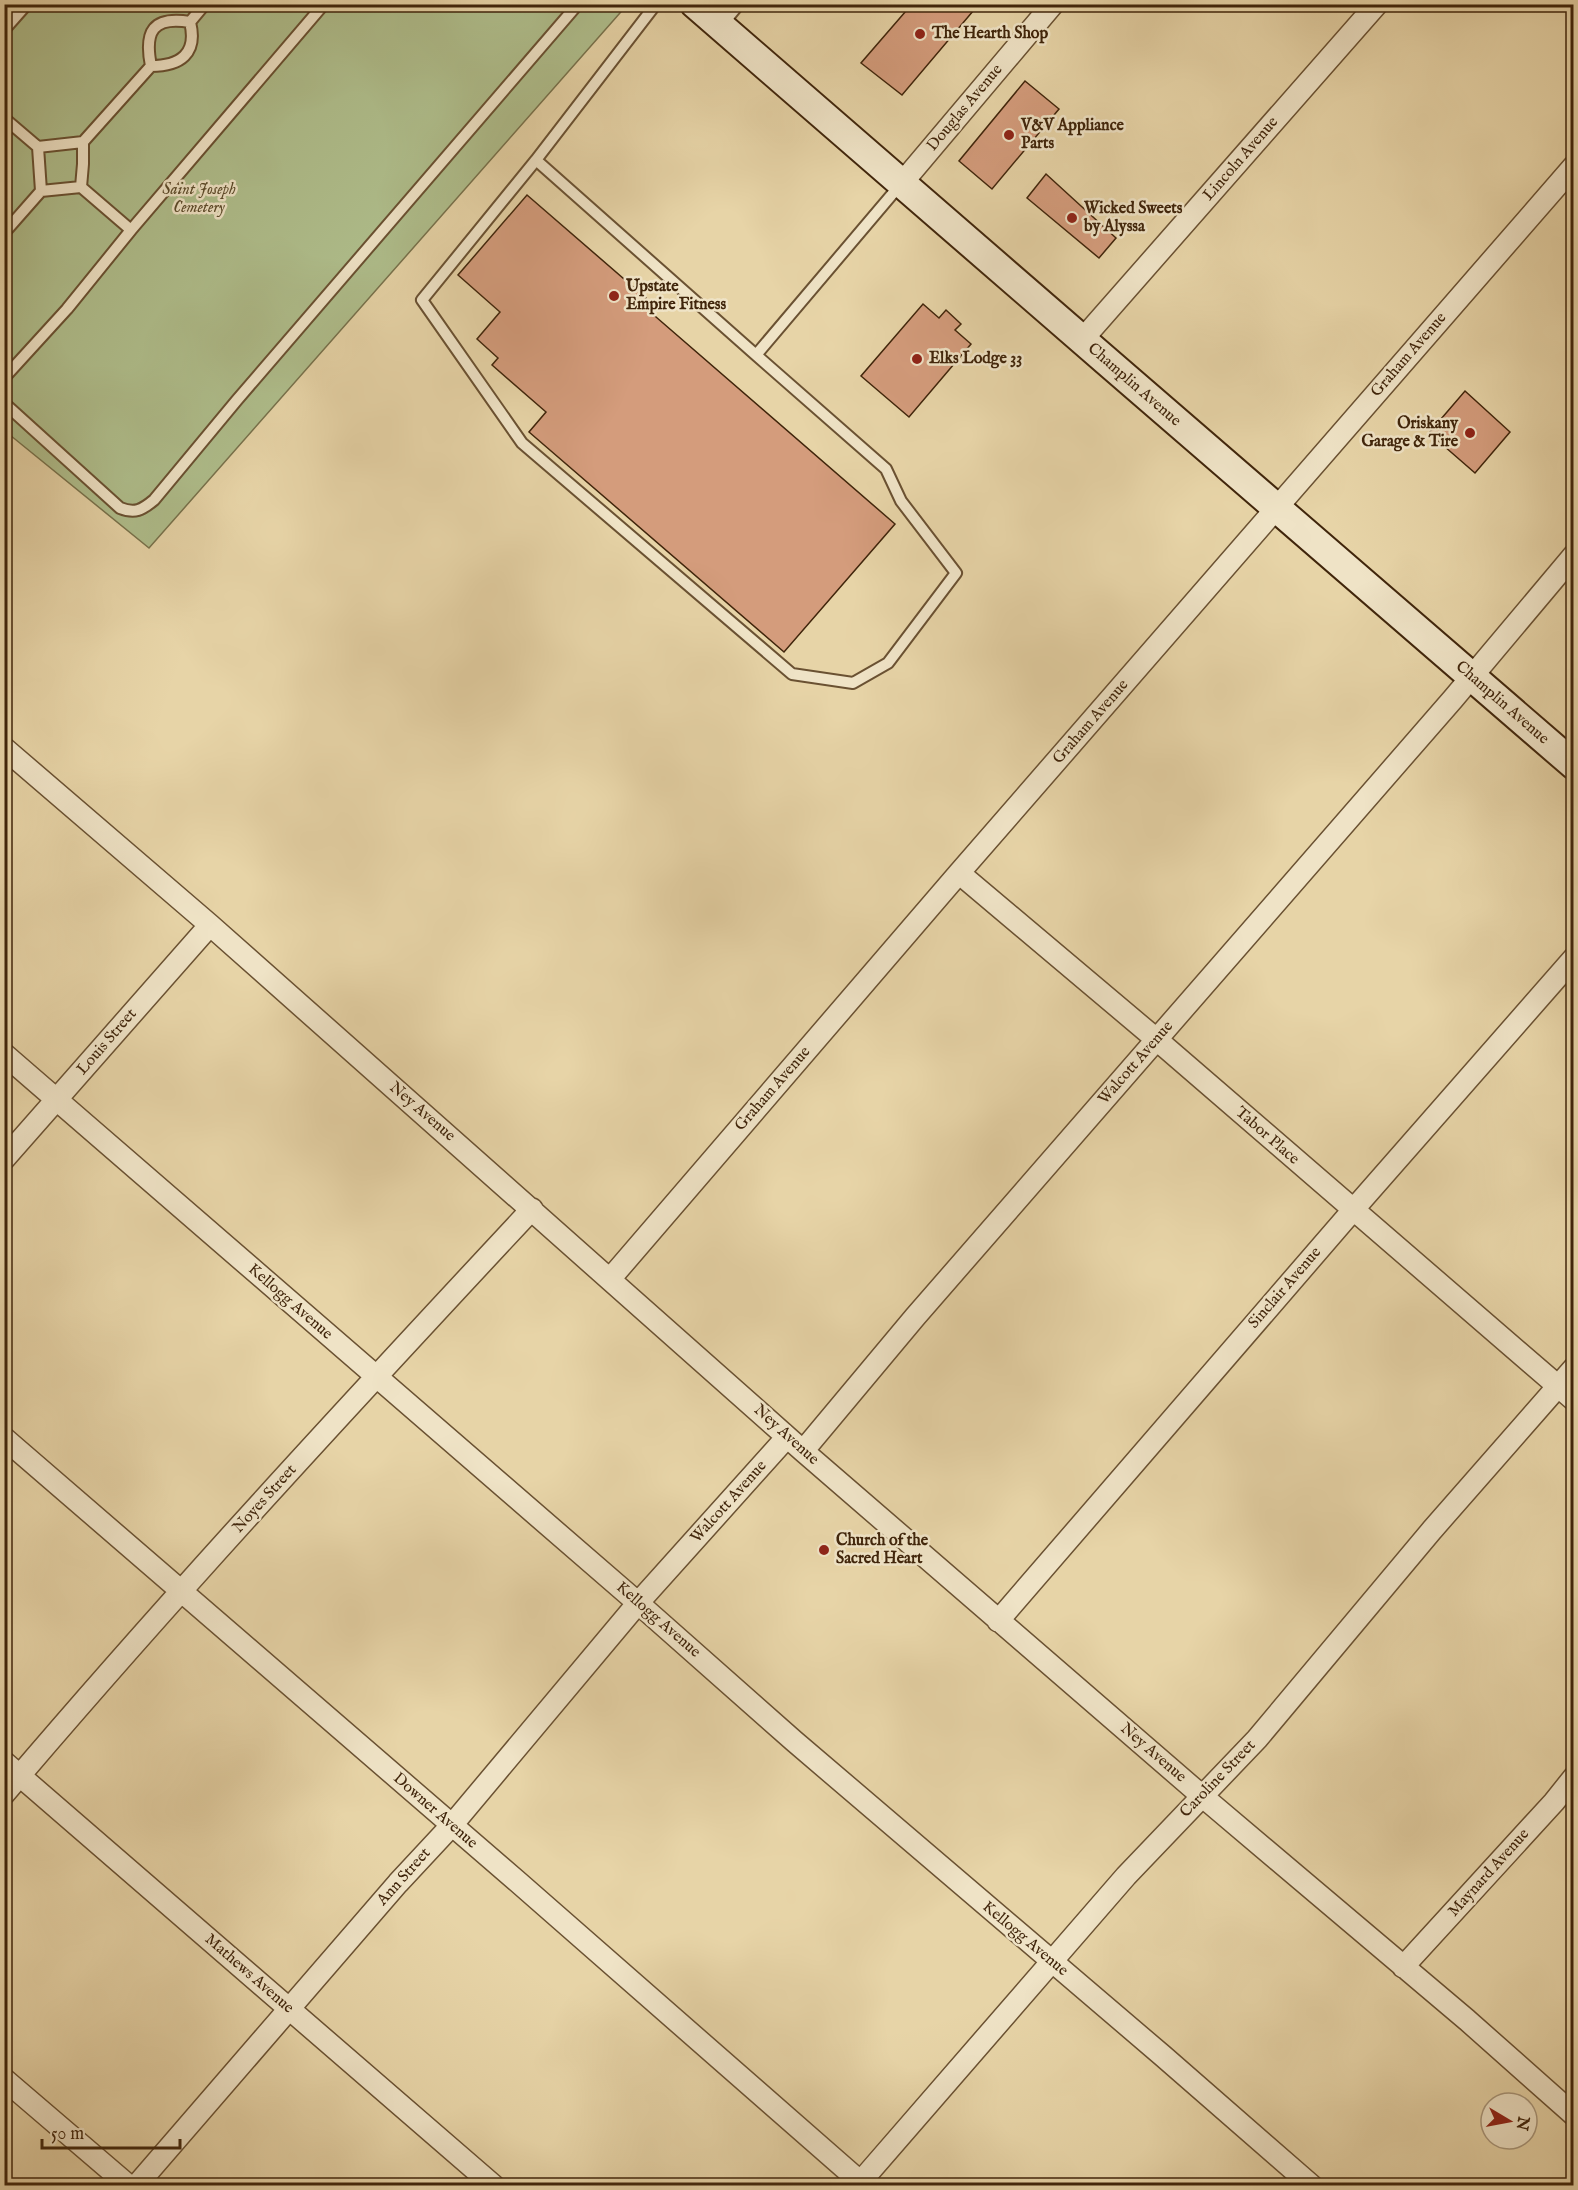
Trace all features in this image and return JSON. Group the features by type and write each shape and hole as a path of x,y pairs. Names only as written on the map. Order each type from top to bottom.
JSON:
{"street":[{"name":"Champlin Avenue","path":"695,4 1082,341 1277,507 1393,611 1574,765"},
{"name":"Douglas Avenue","path":"902,183 1053,4"},
{"name":"Lincoln Avenue","path":"1082,341 1377,4"},
{"name":"Graham Avenue","path":"610,1279 959,873 1574,166"},
{"name":"Walcott Avenue","path":"670,1568 795,1444 915,1317 1472,677 1574,555"},
{"name":"Ney Avenue","path":"4,748 210,925 998,1621 1467,2020 1574,2115"},
{"name":"Tabor Place","path":"959,873 1156,1039 1566,1393"},
{"name":"Louis Street","path":"4,1159 210,925"},
{"name":"Sinclair Avenue","path":"998,1621 1574,958"},
{"name":"Kellogg Avenue","path":"4,1054 794,1741 1312,2186"},
{"name":"Noyes Street","path":"4,1794 12,1769 86,1698 376,1376 532,1209"},
{"name":"Caroline Street","path":"861,2184 1050,1961 1126,1876 1257,1738 1432,1530 1566,1393 1574,1368"},
{"name":"Downer Avenue","path":"4,1438 452,1825 861,2184"},
{"name":"Ann Street","path":"136,2186 398,1883 452,1825 670,1568"},
{"name":"Mathews Avenue","path":"12,1769 494,2186"},
{"name":"Maynard Avenue","path":"1403,1967 1554,1803 1574,1777"},
{"path":"4,2079 129,2186"}],"lane":[{"path":"4,30 27,4"},
{"path":"38,147 83,142 151,66 167,66 180,60 188,52 192,40 190,22 205,4"},
{"path":"4,378 67,309 131,230 324,4"},
{"path":"4,403 120,508 130,512 142,510 154,500 237,400 578,4"},
{"path":"536,160 886,469 901,501 956,573 888,663 853,683 792,675 522,443 422,300 536,160 656,4"},
{"path":"721,26 739,4"},
{"path":"151,66 147,40 153,30 161,22 178,20 190,22"},
{"path":"4,118 38,147 41,191"},
{"path":"81,186 84,164 83,142"},
{"path":"756,355 902,183"},
{"path":"4,233 41,191 81,186 131,230"}],"green space":[{"name":"Saint Joseph Cemetery","path":"4,5 627,5 149,548 5,431"}],"building":[{"name":"The Hearth Shop","path":"912,4 979,4 902,95 861,63"},
{"name":"V&V Appliance Parts","path":"1025,81 1059,109 992,189 959,161"},
{"name":"Wicked Sweets by Alyssa","path":"1046,174 1116,238 1099,258 1027,198"},
{"path":"527,195 646,298 641,304 895,524 784,652 529,432 546,412 492,365 498,358 477,339 500,312 458,275"},
{"name":"Elks Lodge 33","path":"923,304 939,318 946,310 961,324 955,330 971,344 909,417 861,376"},
{"name":"Oriskany Garage & Tire","path":"1465,391 1510,432 1475,473 1429,433"}],"place":[{"name":"The Hearth Shop","path":"920,34"},
{"name":"V&V Appliance Parts","path":"1009,135"},
{"name":"Wicked Sweets by Alyssa","path":"1072,218"},
{"name":"Upstate Empire Fitness","path":"614,296"},
{"name":"Elks Lodge 33","path":"917,359"},
{"name":"Oriskany Garage & Tire","path":"1470,433"},
{"name":"Church of the Sacred Heart","path":"824,1550"}]}
